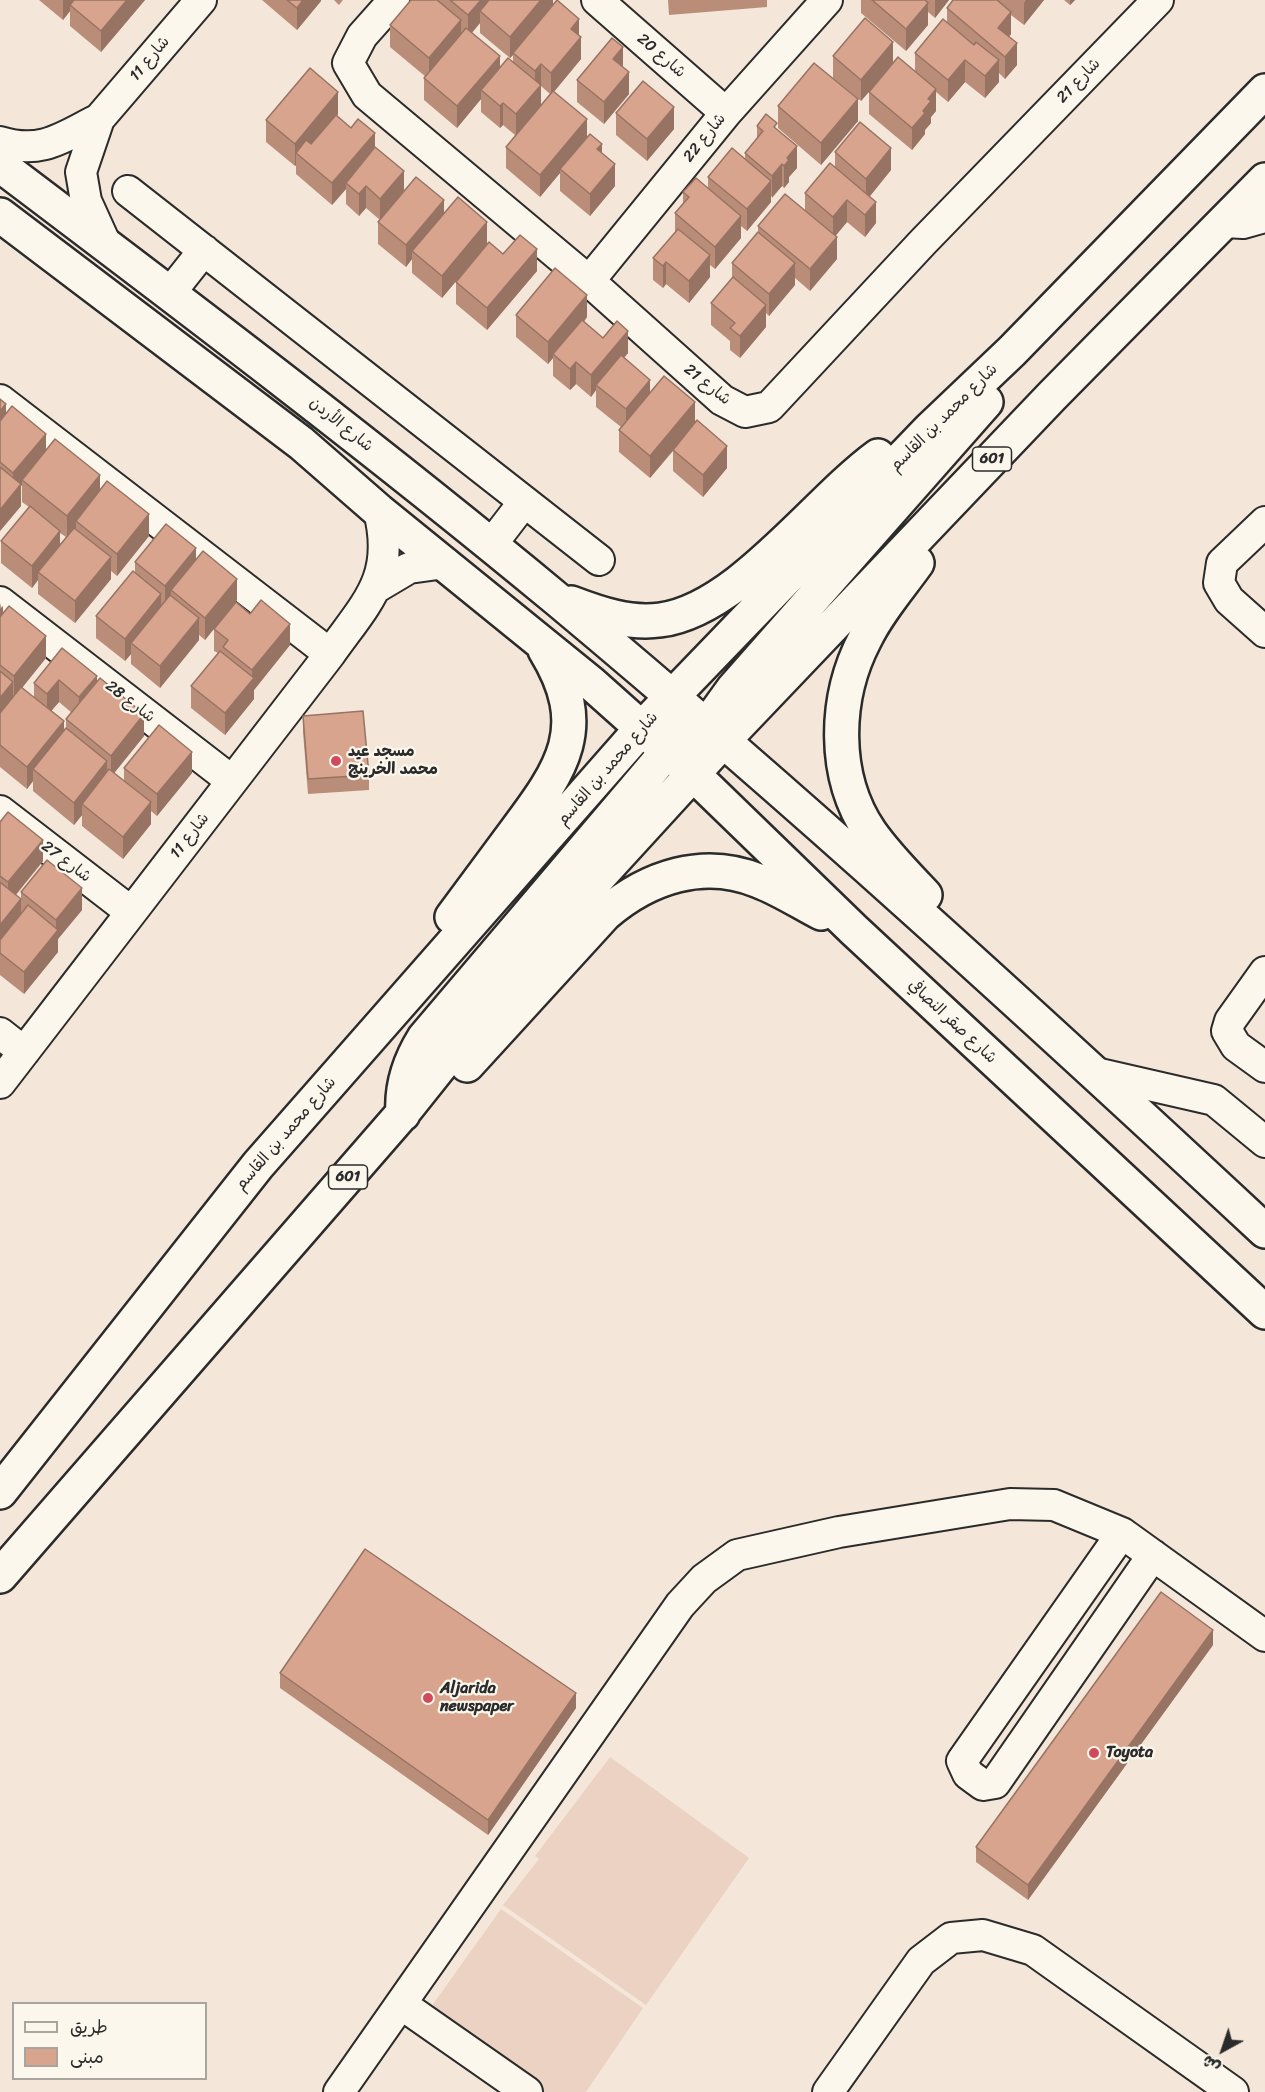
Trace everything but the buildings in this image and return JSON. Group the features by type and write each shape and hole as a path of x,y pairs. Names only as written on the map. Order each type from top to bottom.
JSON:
{"main road":[{"name":"شارع محمد بن القاسم","path":"0,1492 198,1238 367,1040 642,728 930,429 1012,351 1265,91"},
{"name":"شارع الأردن","path":"0,165 267,366 555,597 673,697"},
{"name":"601","path":"0,1576 402,1114 540,941 693,774 716,735 1265,180"},
{"path":"0,215 302,443 379,511 538,638 642,728"},
{"path":"716,735 740,680 986,401 1012,351"},
{"path":"242,396 257,394 262,389 268,374 267,366"},
{"path":"1041,1022 870,832 857,809 847,781 842,755 842,733 847,685 855,660 882,612 917,562 1007,459 1052,396"},
{"path":"302,443 298,434 300,424 307,416 316,412 326,413"},
{"path":"555,597 616,618 638,621 681,616 702,608 737,583 868,464 898,444 930,429"},
{"path":"367,1040 400,987 557,772 567,741 568,709 556,668 538,638"},
{"path":"673,697 1041,1022 1265,1231"},
{"path":"402,1114 409,1067 424,1038 666,750 673,733 676,715 673,697"},
{"name":"شارع صقر النصافي","path":"642,728 693,774 854,930 1265,1312"},
{"path":"402,1114 446,1087 605,914 626,896 650,883 677,874 704,871 731,873 758,880 854,930"},
{"path":"0,1511 161,1314 184,1278 198,1238"}],"street":[{"name":"شارع 11","path":"106,245 86,201 81,172 99,119 201,0"},
{"name":"شارع 21","path":"394,0 362,36 348,63 367,95 589,281 722,400 745,412 769,407 923,242 1158,0"},
{"name":"شارع 20","path":"597,0 726,113"},
{"name":"شارع 22","path":"589,281 726,113 827,0"},
{"name":"شارع 11","path":"0,141 12,146 43,147 99,119"},
{"path":"128,191 599,560"},
{"path":"1225,222 1243,223 1265,216"},
{"path":"170,293 204,250"},
{"path":"0,400 330,654"},
{"path":"491,545 524,502"},
{"name":"شارع 11","path":"0,1083 330,654 377,586 385,549 379,511"},
{"path":"1265,522 1222,563 1219,584 1229,600 1265,632"},
{"name":"شارع 11","path":"377,586 409,568 445,563"},
{"name":"شارع 28","path":"0,602 232,781"},
{"name":"شارع 27","path":"0,812 131,912"},
{"path":"1265,972 1230,1021 1227,1031 1236,1046 1265,1067"},
{"path":"0,1033 24,1052"},
{"path":"1096,1073 1214,1100 1261,1129"},
{"path":"339,2092 680,1605 704,1579 737,1555 839,1532 1010,1504 1054,1505 1122,1533 1265,1636"},
{"path":"1122,1533 962,1761 968,1774 983,1785 995,1783 1153,1555"},
{"path":"828,2092 921,1961 951,1938 982,1935 1033,1950 1233,2092"},
{"path":"401,2004 527,2092"}],"shaded area":[{"path":"610,1757 749,1858 646,2005 503,1905 539,1859 535,1856"},
{"path":"501,1909 643,2008 586,2092 535,2092 426,2014"}],"place":[{"name":"مسجد عيد محمد الخرينج","path":"336,761"},
{"name":"Aljarida newspaper","path":"428,1698"},
{"name":"Toyota","path":"1094,1753"}]}
